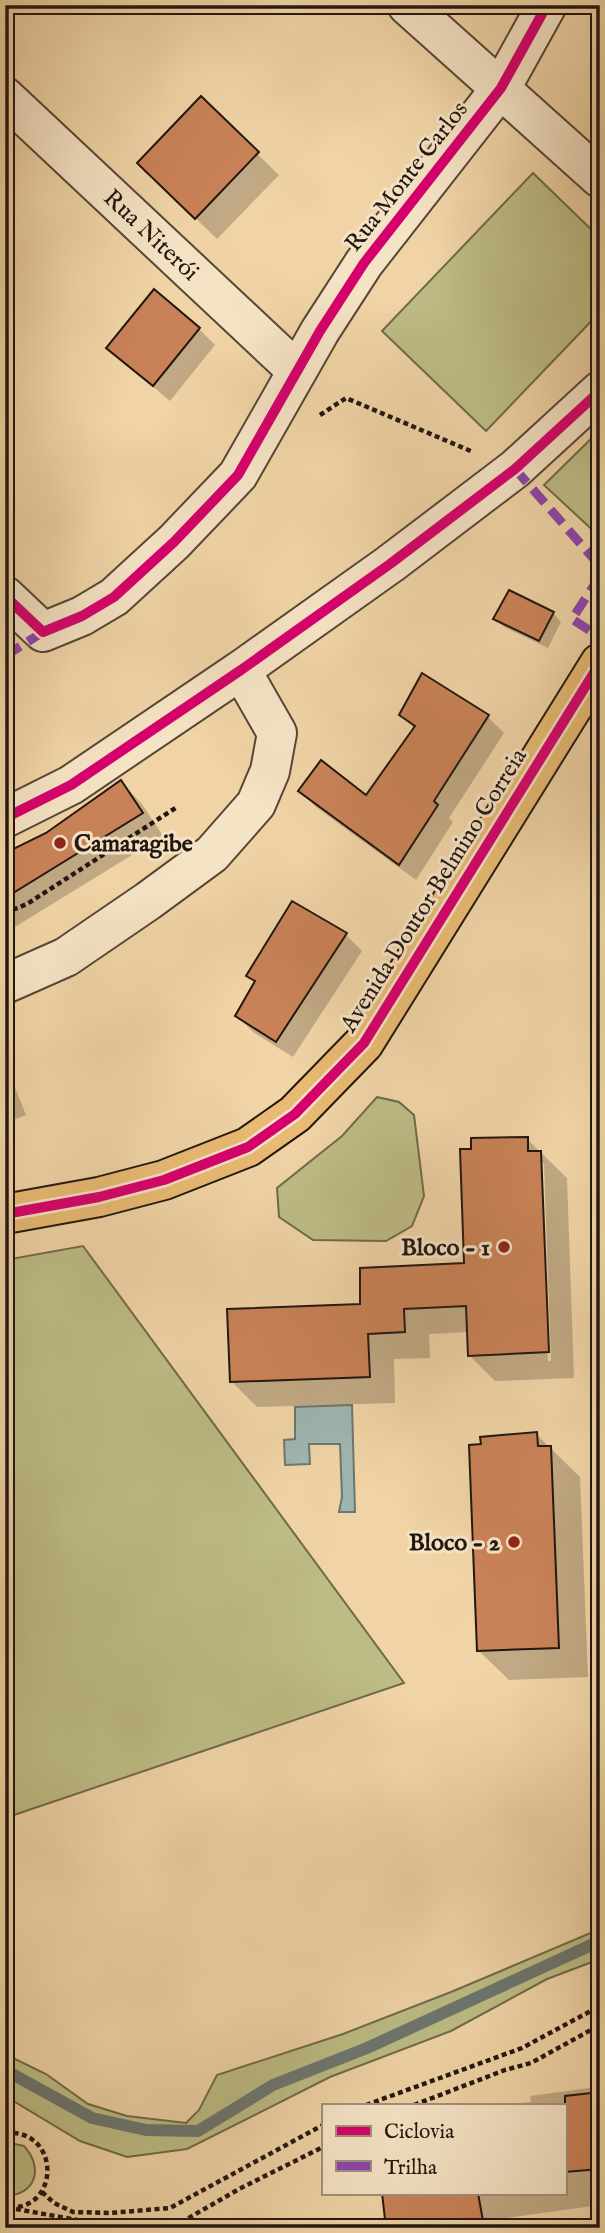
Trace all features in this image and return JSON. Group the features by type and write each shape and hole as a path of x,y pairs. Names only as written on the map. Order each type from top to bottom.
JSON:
{"main road":[{"name":"Avenida Doutor Belmino Correia","path":"5,1214 99,1197 164,1180 248,1147 295,1114 364,1043 600,663"}],"street":[{"path":"407,5 600,178"},
{"name":"Rua Monte Carlos","path":"5,596 43,632 82,616 114,597 174,542 238,475 297,371 364,263 501,88 547,5"},
{"name":"Rua Niterói","path":"5,97 297,371"},
{"path":"5,818 71,785 241,670 390,564 515,469 600,391"},
{"path":"5,984 66,957 148,901 212,854 256,804 270,771 277,733 241,670"}],"path":[{"path":"311,420 346,398 515,469"},
{"path":"5,913 27,904 177,807"},
{"path":"369,2104 522,2048 600,2006"},
{"path":"417,2104 505,2070 531,2063 600,2025"},
{"path":"42,2192 54,2203 73,2212 110,2213 170,2208 322,2126"},
{"path":"5,2133 16,2132 38,2144 45,2154 48,2167 42,2192 22,2207 8,2208"},
{"path":"165,2228 188,2219 239,2189 322,2148"},
{"path":"8,2208 122,2228"}],"shaded area":[{"path":"533,173 600,238 600,312 486,431 382,331"},
{"path":"600,430 600,537 544,485"},
{"path":"377,1097 399,1102 414,1115 424,1196 412,1226 386,1241 313,1240 279,1217 277,1188 342,1136"},
{"path":"83,1246 404,1683 5,1818 5,1260"},
{"path":"600,1929 600,1959 547,1979 451,2031 330,2077 187,2149 127,2157 80,2141 5,2096 5,2054 46,2074 88,2104 127,2116 186,2123 199,2110 217,2075 343,2034"},
{"path":"5,2142 24,2146 34,2163 35,2171 34,2179 24,2191 5,2196"}],"water":[{"path":"352,1405 355,1512 339,1512 342,1497 340,1444 309,1444 310,1464 285,1465 284,1440 295,1439 295,1407"}],"building":[{"path":"201,96 259,152 195,219 137,163"},
{"path":"154,289 200,328 153,386 106,348"},
{"path":"509,590 554,612 539,641 493,619"},
{"path":"422,673 489,715 434,801 438,805 399,865 298,791 321,760 366,795 415,726 399,715"},
{"name":"Camaragibe","path":"121,780 143,813 5,898 5,853 46,833"},
{"path":"292,901 347,933 276,1042 235,1016 255,981 246,976"},
{"path":"528,1137 528,1151 541,1151 549,1352 468,1356 466,1306 404,1309 405,1332 368,1334 370,1377 230,1382 227,1309 360,1304 360,1268 464,1263 460,1149 471,1149 471,1138"},
{"name":"Bloco - 2","path":"537,1432 538,1446 551,1446 559,1648 477,1651 469,1445 481,1444 480,1437"},
{"path":"600,2092 600,2169 566,2172 565,2096"},
{"path":"382,2194 478,2194 483,2221 443,2228 386,2228"}],"waterway":[{"path":"5,2070 92,2118 146,2130 198,2131 273,2085 367,2048 600,1941"}],"marked path":[{"path":"515,469 600,566"},
{"path":"600,576 572,619 600,637"},
{"path":"5,656 43,632"}],"cycle path":[{"path":"5,596 43,632 82,616 114,597 174,542 238,475 320,331 364,263 501,88 547,5"},
{"path":"5,818 71,785 241,670 390,564 515,469 600,391"},
{"path":"5,1214 99,1197 164,1180 248,1147 295,1114 364,1043 600,663"}],"place":[{"name":"Camaragibe","path":"60,843"},
{"name":"Bloco - 1","path":"504,1247"},
{"name":"Bloco - 2","path":"514,1542"}]}
